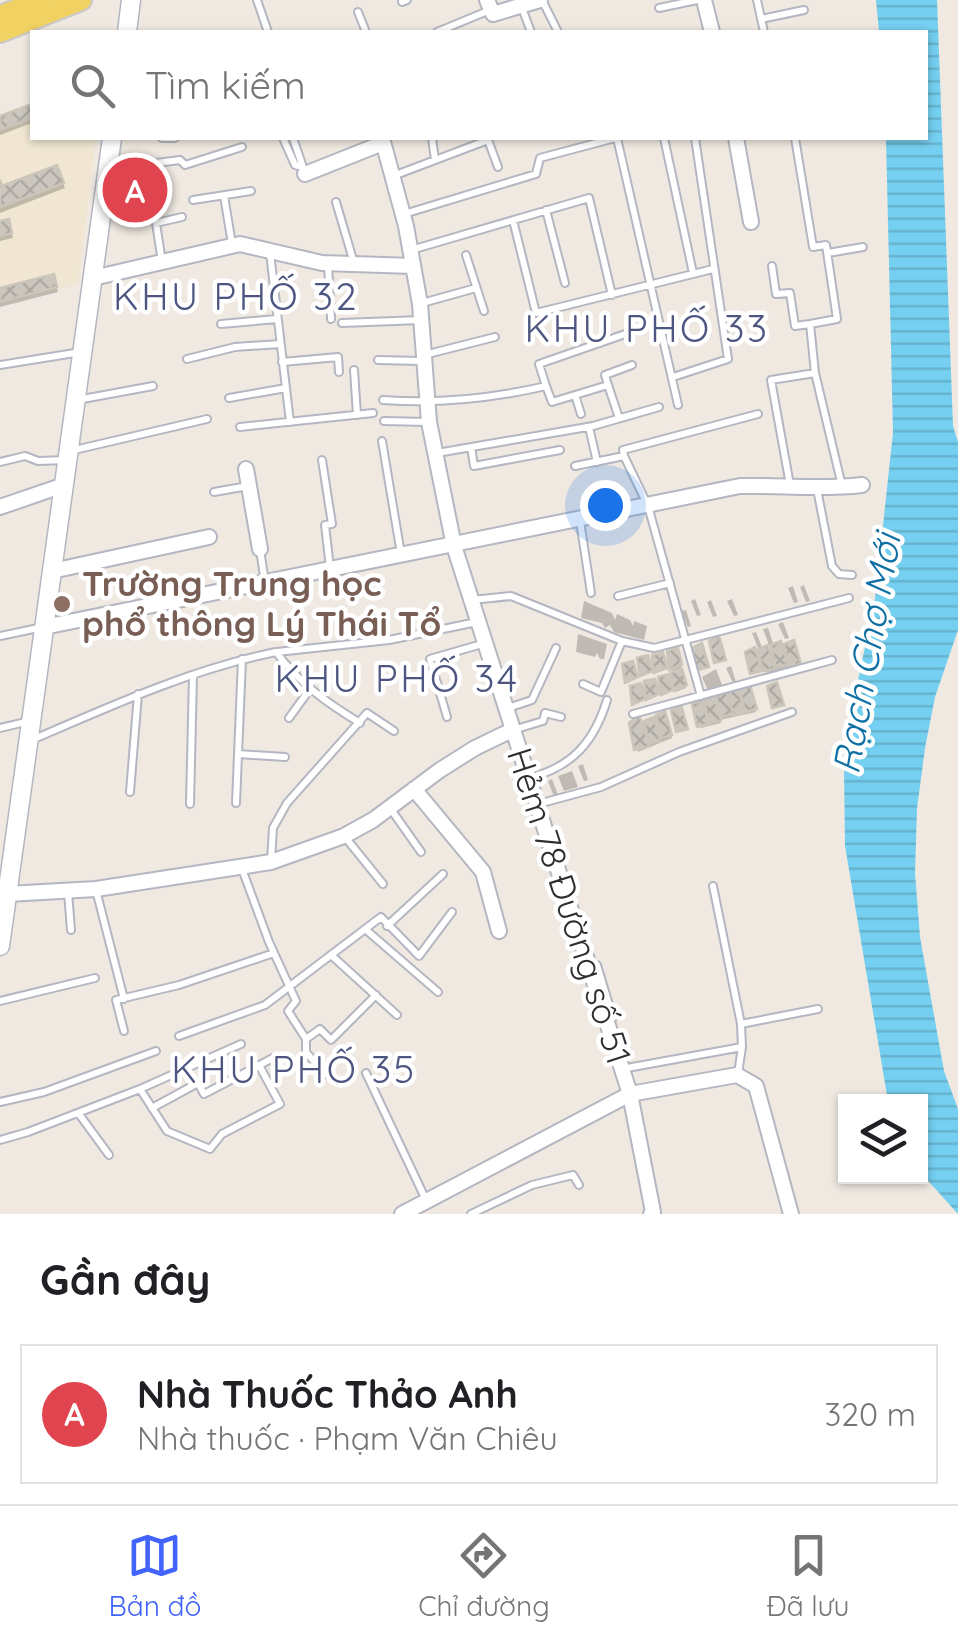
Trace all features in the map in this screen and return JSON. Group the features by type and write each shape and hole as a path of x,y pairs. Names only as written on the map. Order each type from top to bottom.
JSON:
{"main road":[{"path":"0,16 42,0"},
{"path":"0,32 81,0"},
{"path":"127,30 131,0"},
{"path":"0,946 112,140"}],"street":[{"path":"489,4 494,14 541,0"},
{"path":"701,0 711,30"},
{"path":"303,171 382,140"},
{"name":"Hẻm 78 Đường số 51","path":"382,140 420,304 429,422 454,546 630,1094 651,1214"},
{"path":"736,140 751,222"},
{"path":"93,278 240,244 328,264 413,266"},
{"path":"246,468 260,549"},
{"path":"0,507 64,484"},
{"path":"44,627 740,486 816,488 862,484"},
{"path":"52,571 209,537"},
{"path":"7,894 96,889 271,862 344,836 475,748 512,730"},
{"path":"414,788 483,872 499,931"},
{"path":"404,1214 630,1094 737,1076 756,1086 791,1214"}],"lane":[{"path":"257,0 267,30"},
{"path":"541,0 557,30"},
{"path":"659,8 701,0"},
{"path":"756,0 764,30"},
{"path":"442,30 489,4"},
{"path":"521,7 530,30"},
{"path":"761,19 804,10"},
{"path":"358,12 365,30"},
{"path":"288,140 302,159 303,171"},
{"path":"432,140 435,160"},
{"path":"392,176 485,140"},
{"path":"487,140 498,167"},
{"path":"569,140 572,150"},
{"path":"402,214 536,174 540,158 609,140"},
{"path":"616,140 678,404"},
{"path":"664,140 693,273"},
{"path":"673,377 728,358 695,140"},
{"path":"772,266 776,294 790,292 795,326 837,319 826,245 813,247 795,140"},
{"path":"108,169 180,160 185,165 242,147"},
{"path":"193,200 251,192"},
{"path":"224,196 232,246"},
{"path":"410,250 589,198 612,295"},
{"path":"336,202 354,264"},
{"path":"546,210 565,283"},
{"path":"162,263 156,223 182,217"},
{"path":"512,220 536,313 713,269"},
{"path":"828,253 863,248"},
{"path":"270,252 290,422"},
{"path":"466,255 484,311"},
{"path":"328,264 331,320"},
{"path":"420,304 476,288"},
{"path":"220,324 277,319"},
{"path":"342,323 422,320"},
{"path":"810,324 815,373 843,487"},
{"path":"608,385 552,402 539,364 634,330"},
{"path":"378,360 422,358 495,337"},
{"path":"187,358 235,347 280,344"},
{"path":"0,365 82,352"},
{"path":"282,362 338,357 338,372"},
{"path":"620,418 605,375 632,365"},
{"path":"354,370 357,415"},
{"path":"790,485 771,380 815,373"},
{"path":"76,400 153,386"},
{"path":"383,400 428,404 493,399 546,386"},
{"path":"230,398 286,388"},
{"path":"575,395 580,414"},
{"path":"436,453 589,427 659,407"},
{"path":"240,427 373,413"},
{"path":"701,696 648,506 623,450 758,414"},
{"path":"0,462 25,456 38,461 68,456 207,419"},
{"path":"384,421 429,422"},
{"path":"589,427 596,462"},
{"path":"382,441 401,555"},
{"path":"470,447 474,466 560,450"},
{"path":"575,466 624,456"},
{"path":"322,460 332,524 325,525 330,569"},
{"path":"214,492 249,486"},
{"path":"816,488 832,566 840,574 852,575"},
{"path":"579,519 591,593"},
{"path":"260,549 266,583"},
{"path":"618,596 670,582"},
{"path":"470,600 511,596 622,641 654,648 849,598"},
{"path":"28,741 138,694 242,659 389,640 478,622"},
{"path":"0,636 44,627"},
{"path":"584,684 601,692 622,641"},
{"path":"447,718 430,658 484,643"},
{"path":"506,708 532,700 556,648"},
{"path":"276,652 310,689 360,723"},
{"path":"236,803 242,659"},
{"path":"633,714 832,660"},
{"path":"190,804 193,675"},
{"path":"290,718 310,689"},
{"path":"130,792 138,694"},
{"path":"529,778 550,772 576,757 586,746 608,700"},
{"path":"512,730 544,721 546,712 562,716"},
{"path":"536,804 601,787 679,752 792,712"},
{"path":"271,862 273,828 287,804 367,713 394,732"},
{"path":"0,728 31,720"},
{"path":"238,754 285,758"},
{"path":"389,808 421,852"},
{"path":"344,836 383,884"},
{"path":"242,869 296,1002 288,1010 306,1039 306,1052 325,1074"},
{"path":"388,926 443,874"},
{"path":"713,886 741,1024 737,1076"},
{"path":"96,889 124,999"},
{"path":"68,891 71,930"},
{"path":"179,1036 265,1006 380,917 419,956 452,912"},
{"path":"365,928 438,992"},
{"path":"124,1030 116,1000 179,985 274,953"},
{"path":"330,955 397,1015"},
{"path":"597,965 628,1070 742,1048"},
{"path":"0,1001 95,978"},
{"path":"306,1039 320,1030 331,1040 376,995"},
{"path":"741,1024 818,1009"},
{"path":"0,1140 79,1114 241,1044"},
{"path":"0,1102 58,1088 156,1051"},
{"path":"152,1108 198,1084 204,1094 273,1058"},
{"path":"140,1089 167,1131 210,1148 222,1134 280,1104 258,1065"},
{"path":"366,1073 427,1201"},
{"path":"79,1114 110,1155"},
{"path":"471,1214 532,1186 573,1175 579,1186"}],"shaded area":[{"path":"30,103 30,140 96,140 78,284 0,304 0,114"}],"water":[{"name":"Rạch Chợ Mới","path":"876,0 937,0 953,426 958,442 958,630 935,697 925,748 917,809 915,873 920,937 944,1071 958,1109 958,1214 928,1181 928,1094 887,1094 845,846 847,733 875,599 893,433 886,140 928,140 928,30 879,30"}],"building":[{"path":"30,105 30,119 0,130 0,116"},
{"path":"57,165 64,183 0,207 0,180 2,186"},
{"path":"9,219 12,233 0,236 0,221"},
{"path":"54,274 57,287 0,302 0,288"},
{"path":"719,636 726,660 714,663 709,641"},
{"path":"794,640 801,664 789,666 784,644"},
{"path":"781,641 788,665 776,667 771,645"},
{"path":"702,643 709,667 697,670 692,648"},
{"path":"768,645 775,669 763,671 758,649"},
{"path":"755,647 761,671 750,674 745,652"},
{"path":"678,648 682,664 669,670 667,651"},
{"path":"663,652 667,668 654,673 652,655"},
{"path":"648,655 653,671 640,676 637,658"},
{"path":"633,661 638,677 625,683 622,664"},
{"path":"682,669 687,685 674,691 671,672"},
{"path":"669,674 673,690 661,695 658,677"},
{"path":"655,679 659,694 646,700 644,681"},
{"path":"777,682 784,705 772,708 767,686"},
{"path":"641,683 645,699 632,705 630,686"},
{"path":"750,685 757,709 745,712 740,690"},
{"path":"738,689 745,713 733,715 728,693"},
{"path":"726,690 733,714 721,717 716,695"},
{"path":"714,696 721,720 709,723 704,701"},
{"path":"702,700 709,724 697,727 692,704"},
{"path":"681,705 688,729 676,732 671,710"},
{"path":"665,711 672,735 661,738 656,715"},
{"path":"639,715 650,746 634,750 629,723"},
{"path":"654,717 660,741 649,743 644,721"}],"place":[{"name":"Nhà Thuốc Thảo Anh","path":"135,190"},
{"name":"Trường Trung học phổ thông Lý Thái Tổ","path":"62,604"}],"district":[{"name":"KHU PHỐ 32","path":"236,297"},
{"name":"KHU PHỐ 33","path":"647,329"},
{"name":"KHU PHỐ 34","path":"397,679"},
{"name":"KHU PHỐ 35","path":"294,1070"}]}
